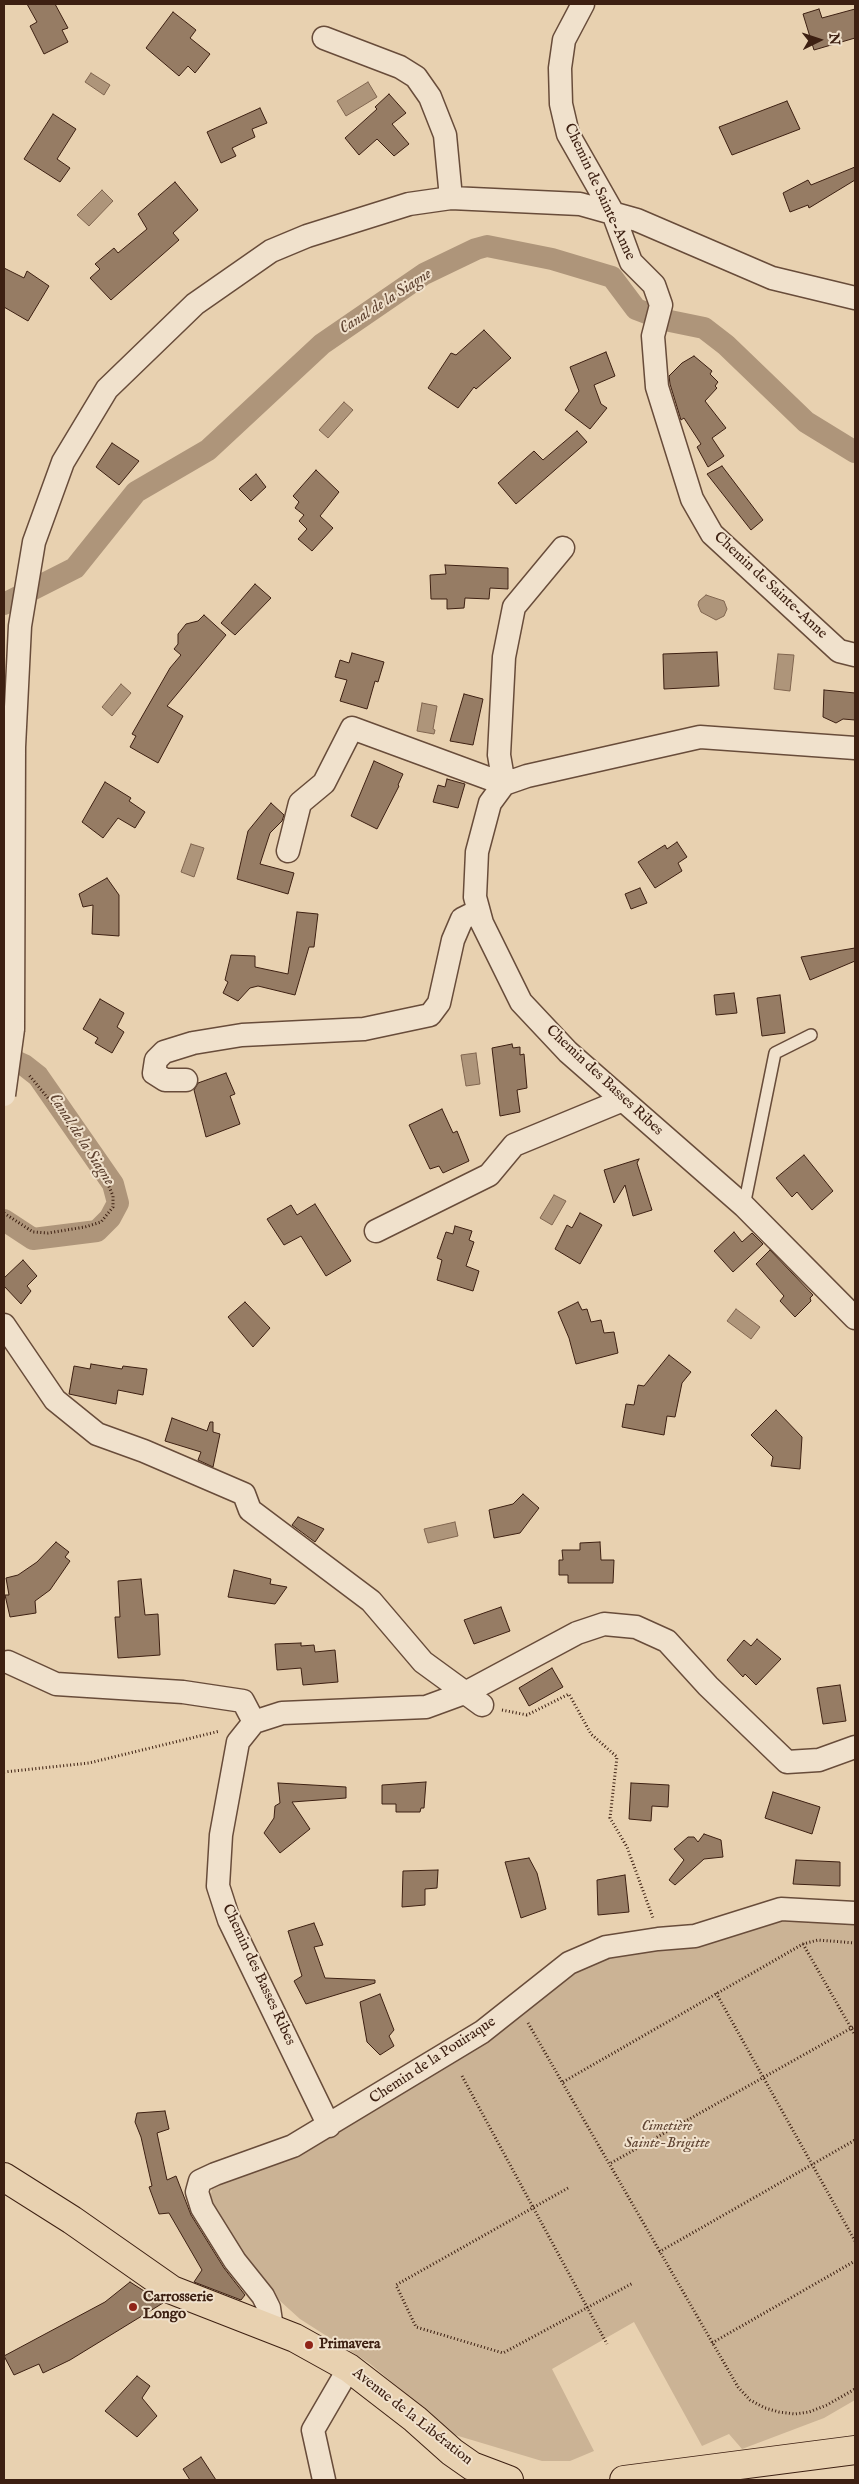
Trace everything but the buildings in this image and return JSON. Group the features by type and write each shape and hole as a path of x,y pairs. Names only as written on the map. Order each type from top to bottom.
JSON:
{"main road":[{"name":"Avenue de la Libération","path":"4,2177 72,2220 172,2290 272,2328 310,2345 350,2368 415,2419 452,2452 472,2466 509,2480"},
{"path":"624,2480 855,2450"}],"street":[{"name":"Chemin de Sainte-Anne","path":"583,4 564,40 560,68 561,104 568,134 613,213 630,262 654,285 661,305 653,336 658,387 692,499 712,534 839,651 855,655"},
{"path":"324,38 400,67 416,77 430,97 445,135 451,198"},
{"path":"4,1095 13,1029 14,747 20,626 34,542 63,462 107,389 195,304 233,275 271,252 306,236 409,204 451,198 580,204 637,220 772,278 855,298"},
{"path":"504,784 499,755 504,657 514,607 563,548"},
{"path":"288,852 300,803 324,783 352,728 504,784 527,776 700,737 855,748"},
{"name":"Chemin des Basses Ribes","path":"504,784 490,803 477,852 475,897 478,911 493,946 521,1002 568,1052 744,1206 855,1318"},
{"path":"186,1080 166,1080 154,1073 156,1060 164,1052 193,1043 232,1036 274,1032 364,1029 430,1015 438,1003 453,940 462,919 478,911"},
{"path":"376,1231 489,1175 514,1145 622,1100"},
{"path":"4,1325 55,1400 97,1434 144,1451 244,1494 250,1510 371,1601 423,1662 475,1699"},
{"path":"8,1662 56,1684 183,1692 243,1700 254,1722 282,1713 426,1707 475,1699 577,1633 604,1624 636,1627 667,1641 708,1686 787,1762 819,1760 855,1747"},
{"name":"Chemin des Basses Ribes","path":"254,1722 238,1742 221,1835 218,1886 229,1920 329,2126"},
{"name":"Chemin de la Pouiraque","path":"272,2328 270,2308 263,2296 235,2262 202,2208 197,2192 200,2181 214,2174 293,2146 329,2126 482,2032 569,1963 606,1947 658,1939 695,1936 781,1909 855,1913"},
{"path":"324,2480 313,2430 350,2368"}],"lane":[{"path":"744,1206 775,1053 811,1035"}],"path":[{"path":"4,1213 33,1232 48,1233 85,1227 101,1222 113,1206 113,1196 107,1182 52,1103 27,1073"},
{"path":"475,1699 527,1715 569,1694 591,1734 617,1757 610,1818 628,1847 645,1891 658,1939"},
{"path":"4,1772 89,1763 254,1722"},
{"path":"563,2082 803,1944 818,1940 855,1943"},
{"path":"803,1944 853,2027 855,2035"},
{"path":"716,1993 855,2241"},
{"path":"527,2022 611,2163 659,2252 738,2387 750,2400 779,2412 809,2412 828,2405 855,2389"},
{"path":"611,2163 853,2027"},
{"path":"462,2076 607,2344"},
{"path":"659,2252 855,2140"},
{"path":"568,2188 396,2285 416,2327 503,2353 633,2283"},
{"path":"712,2343 855,2261"}],"green space":[{"name":"Cimetière Sainte-Brigitte","path":"781,1915 855,1919 855,2400 824,2418 742,2449 729,2434 702,2446 634,2322 552,2369 594,2451 570,2461 542,2461 455,2435 369,2363 300,2319 279,2300 240,2256 209,2207 212,2188 221,2179 569,1972 596,1961"}],"shaded area":[{"path":"91,73 110,85 104,95 85,82"},
{"path":"368,82 377,97 346,116 337,101"},
{"path":"102,190 113,201 89,226 77,215"},
{"path":"344,402 353,410 328,438 319,430"},
{"path":"706,595 724,601 727,609 724,616 716,620 701,612 698,605 699,601"},
{"path":"778,654 794,655 790,691 774,689"},
{"path":"121,684 131,693 112,716 102,707"},
{"path":"422,703 437,706 433,729 435,730 434,734 417,731"},
{"path":"191,844 204,848 194,877 181,872"},
{"path":"476,1053 480,1084 466,1086 461,1055"},
{"path":"554,1195 566,1201 552,1225 540,1218"},
{"path":"736,1309 760,1327 751,1339 727,1321"},
{"path":"455,1522 458,1536 428,1543 424,1529"}],"waterway":[{"name":"Canal de la Siagne","path":"4,604 75,568 136,492 208,450 322,344 424,274 476,249 487,246 552,259 612,277 636,309 665,320 704,328 726,345 806,422 855,452"},
{"name":"Canal de la Siagne","path":"4,1056 24,1065 38,1076 113,1184 118,1203 110,1218 97,1231 33,1239 4,1220"}],"place":[{"name":"Carrosserie Longo","path":"133,2307"},
{"name":"Primavera","path":"309,2345"}]}
